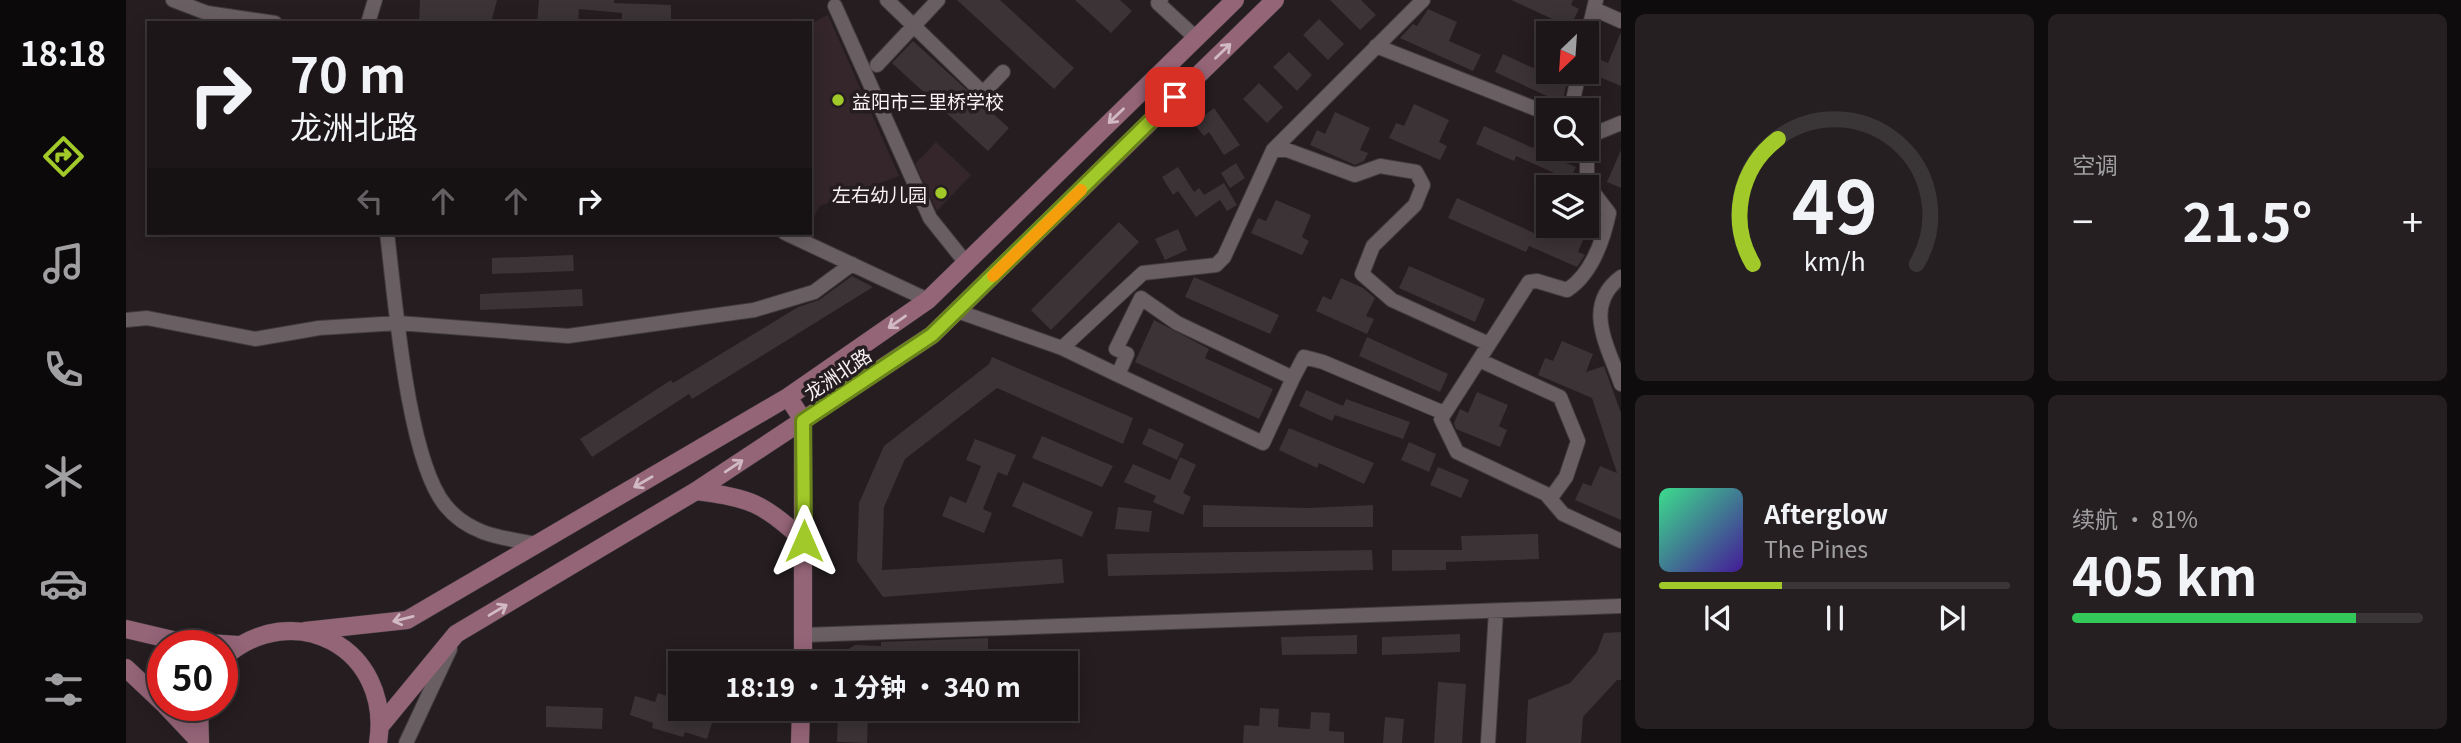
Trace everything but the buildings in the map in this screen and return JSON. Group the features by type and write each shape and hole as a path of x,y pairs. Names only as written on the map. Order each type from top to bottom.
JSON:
{"main road":[{"name":"龙洲北路","path":"238,645 259,635 282,630 305,631 407,620 788,397 928,300 1235,0"},
{"name":"龙洲北路","path":"381,725 456,634 696,491 932,335 1275,0"},
{"path":"788,397 803,421 803,651"},
{"path":"696,491 737,495 774,512 804,541"},
{"path":"126,629 147,634"},
{"path":"305,631 330,639 351,654 368,675 378,699 381,725 378,743"},
{"path":"126,668 147,688"},
{"path":"179,721 197,742"},
{"path":"197,742 198,721"},
{"path":"800,743 801,721"}],"street":[{"path":"173,0 207,13 261,21"},
{"path":"369,21 375,0"},
{"path":"887,0 983,93 1003,72"},
{"path":"877,65 938,0"},
{"path":"1161,0 1158,3 1196,38"},
{"path":"1062,348 1143,273 1216,265 1224,257 1273,150 1423,0"},
{"path":"1595,4 1621,22"},
{"path":"835,6 930,218 966,263"},
{"path":"1376,46 1536,109"},
{"path":"1599,131 1621,123"},
{"path":"1273,150 1286,150 1355,175 1380,166 1416,172 1423,185 1415,205 1373,246 1362,274 1392,300 1489,344"},
{"path":"1587,161 1587,177 1592,192 1609,213 1605,230 1583,279 1567,290 1537,281 1529,282 1441,419 1457,452 1550,499 1563,514 1621,541"},
{"path":"387,235 414,424 428,468 445,505 481,534 537,544"},
{"path":"789,235 928,300"},
{"path":"126,320 147,318 255,339 319,328 398,323 568,336 754,310 814,292 852,264"},
{"path":"1621,277 1608,287 1600,304 1600,323 1621,384"},
{"path":"1118,375 1127,355 1116,349 1141,298 1177,323 1293,378"},
{"path":"957,311 1062,348 1263,443 1304,357 1323,362 1444,413"},
{"path":"1479,360 1560,397 1578,440 1566,477 1550,499"},
{"path":"804,635 1621,606"},
{"path":"1488,743 1496,611"},
{"path":"406,743 456,634"}],"shaded area":[{"name":"益阳市三里桥学校","path":"828,15 899,176 820,206 812,220 812,23"},
{"name":"左右幼儿园","path":"936,142 971,175 937,211 915,164"}],"slow traffic":[{"path":"993,276 1081,190"}],"place":[{"name":"益阳市三里桥学校","path":"838,100"},
{"name":"左右幼儿园","path":"941,193"}],"route":[{"path":"804,541 803,421 932,335 1175,97"}]}
